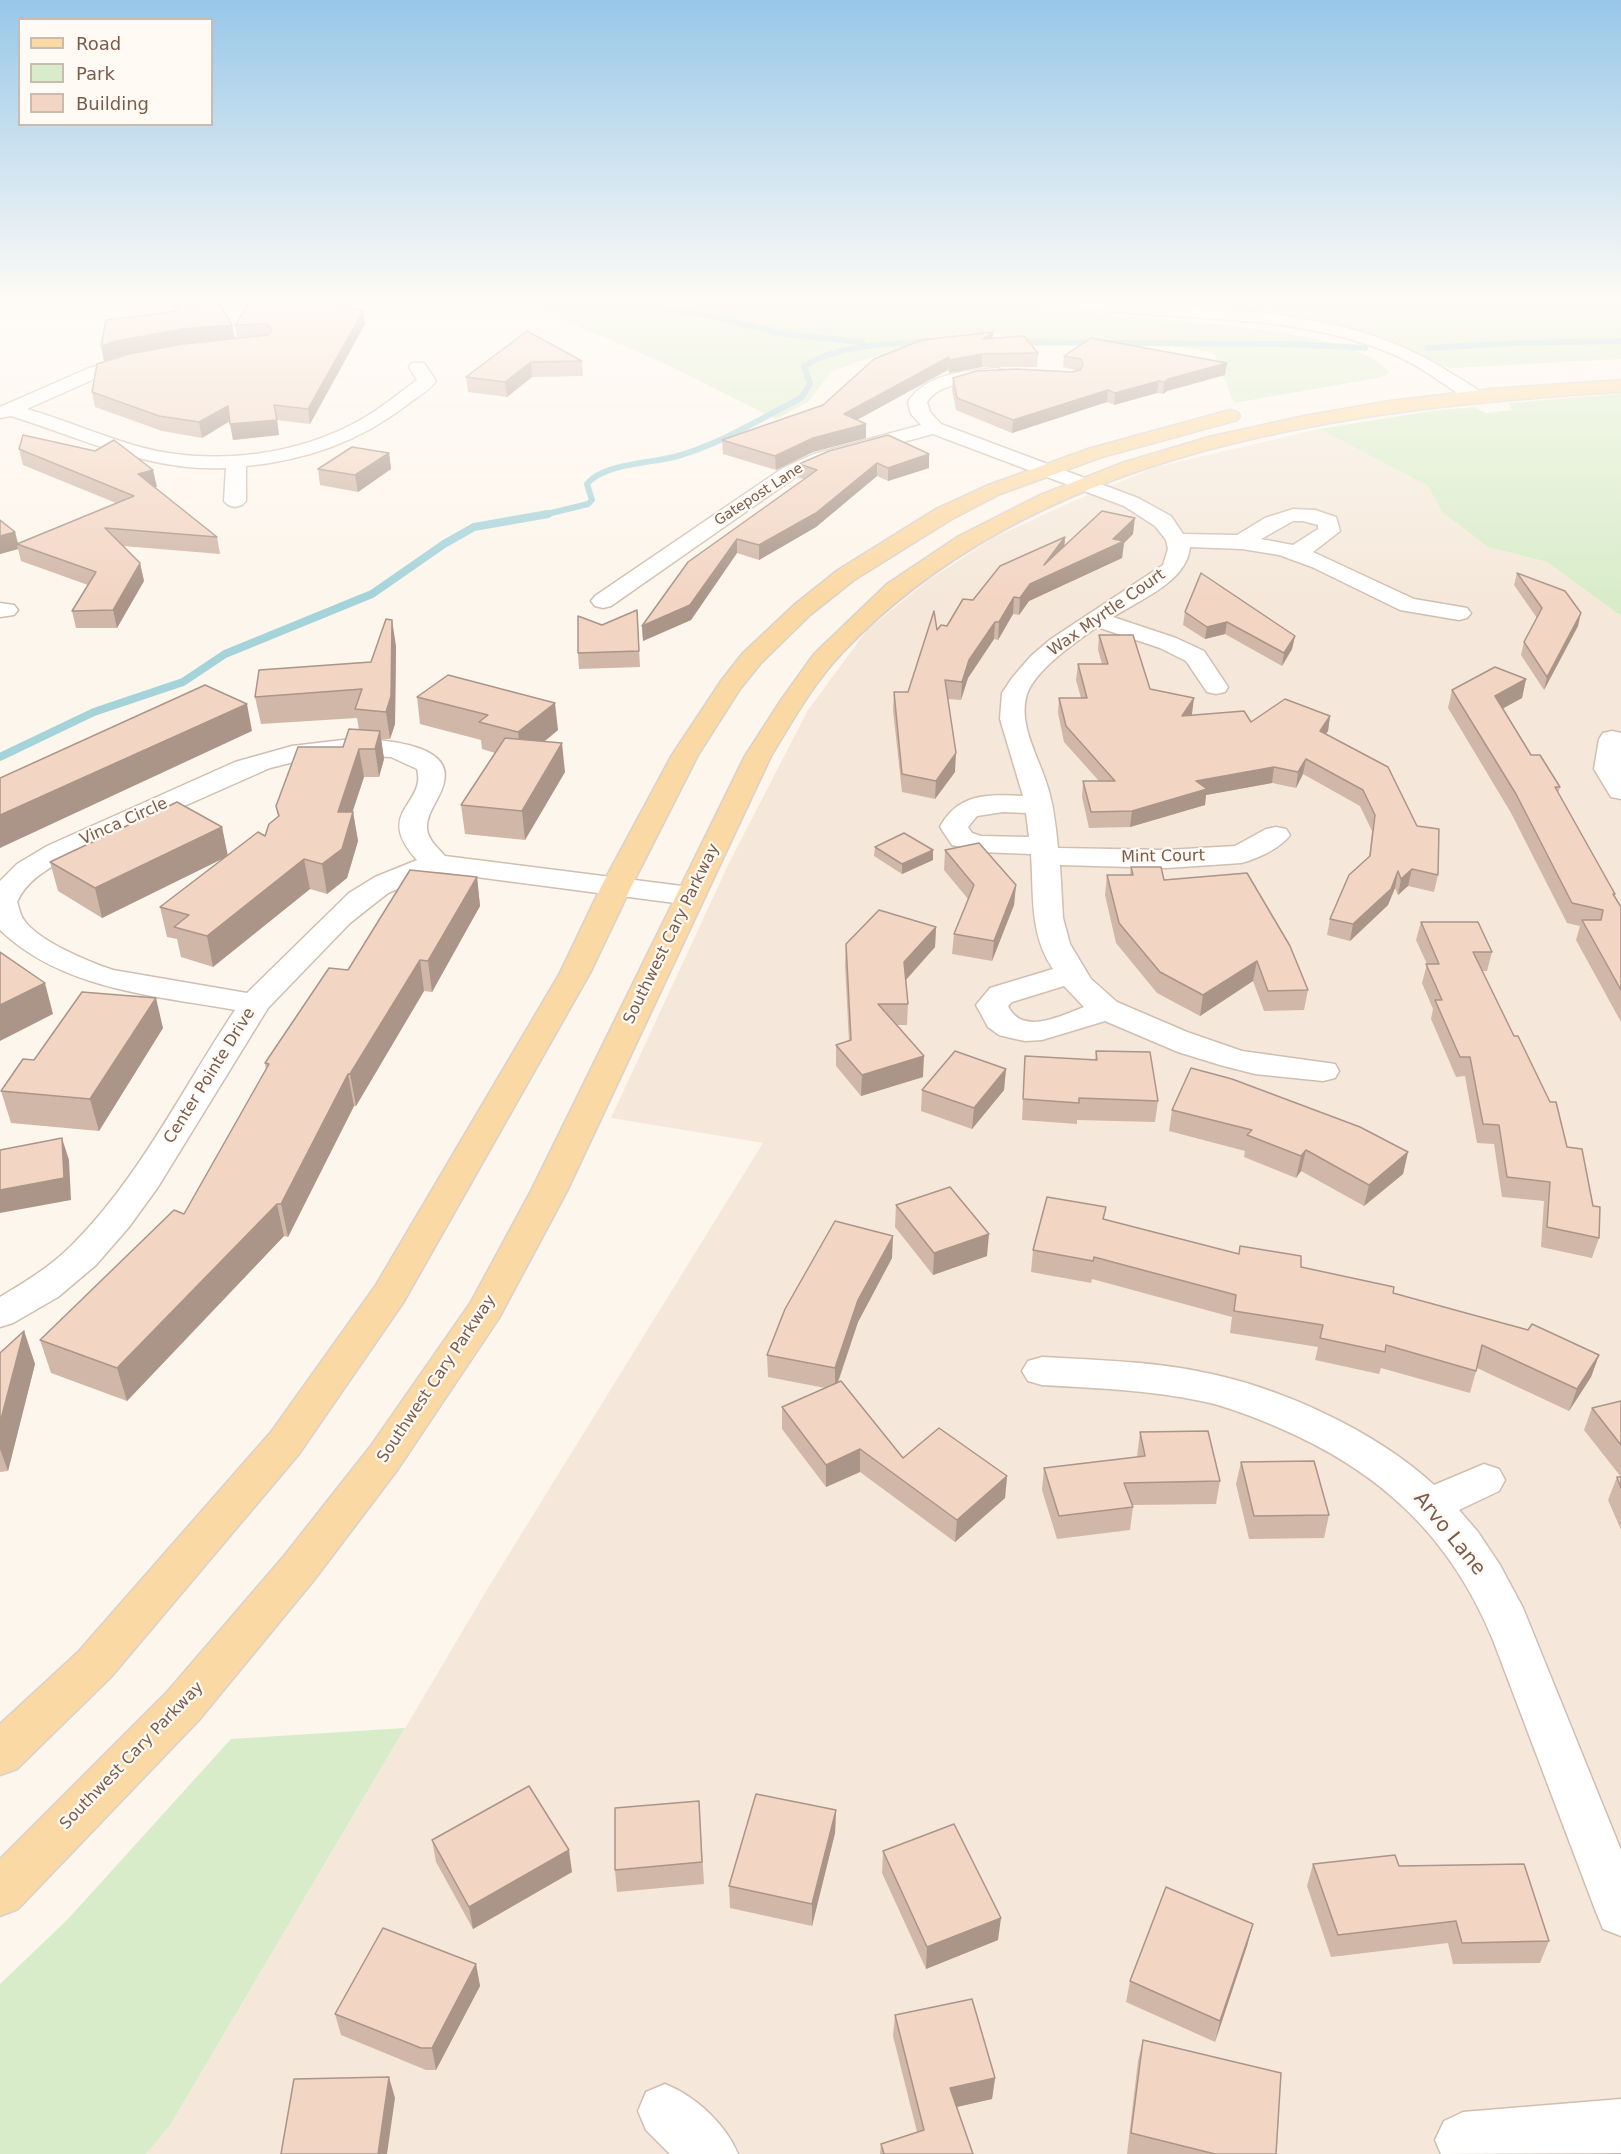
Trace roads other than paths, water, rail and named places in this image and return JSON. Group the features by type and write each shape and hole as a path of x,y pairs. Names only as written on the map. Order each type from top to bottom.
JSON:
{"main road":[{"name":"Southwest Cary Parkway","path":"0,1754 95,1664 285,1443 390,1294 575,973 685,755 752,658 802,610 846,575 944,514 993,490 1145,438 1255,411 1330,398"},
{"name":"Southwest Cary Parkway","path":"0,1893 183,1706 299,1568 384,1458 486,1309 549,1191 758,756 795,696 834,647 878,604 911,577 1005,520 1084,484 1197,448 1288,425 1424,398"}],"street":[{"path":"5,411 36,398"},
{"path":"5,411 136,452 188,460 236,461 316,447 356,430 403,398"},
{"path":"921,398 916,404 918,411 921,418 934,428 1084,484 1151,513 1167,526 1177,540 1242,542 1296,553 1408,605 1459,613"},
{"name":"Gatepost Lane","path":"603,601 790,472 821,458 934,428"},
{"path":"235,501 236,461"},
{"path":"1242,542 1281,517 1305,514 1328,522 1329,531 1296,553"},
{"name":"Wax Myrtle Court","path":"1177,540 1179,549 1173,567 1095,619 1041,659 1022,680 1014,693 1012,707 1015,726 1036,791 1045,851 1050,931 1057,953 1070,974 1107,1010 1177,1041 1213,1053 1248,1062 1323,1071"},
{"path":"1095,619 1168,643 1195,656 1216,687"},
{"path":"1612,739 1607,769 1621,792"},
{"name":"Vinca Circle","path":"255,1004 118,980 83,970 29,941 10,923 2,902 10,886 26,871 73,845 237,771 275,758 306,751 337,748 388,749 408,753 426,761 433,773 431,785 418,808 413,829 419,844 436,863"},
{"name":"Mint Court","path":"1038,805 977,806 966,810 957,818 954,827 962,839 980,844 1167,859 1241,854 1276,835"},
{"name":"Center Pointe Drive","path":"0,1314 25,1302 60,1277 99,1241 136,1196 255,1004 337,920 369,892 399,875 436,863 690,896"},
{"path":"1070,974 1001,995 992,1005 994,1017 1003,1027 1035,1033 1107,1010"},
{"name":"Arvo Lane","path":"1042,1371 1140,1377 1198,1385 1259,1403 1312,1425 1368,1455 1402,1479 1430,1505 1462,1543 1486,1577 1519,1651 1621,1912"},
{"path":"1430,1505 1484,1480"},
{"path":"665,2111 710,2154"},
{"path":"1463,2140 1621,2126"}],"waterway":[{"path":"545,515 588,504 592,500 587,484 604,472 628,465 674,457 707,446 801,398"},
{"path":"0,757 94,712 183,682 225,654 372,594 444,544 474,527 545,515"},
{"path":"539,516 545,515"}]}
